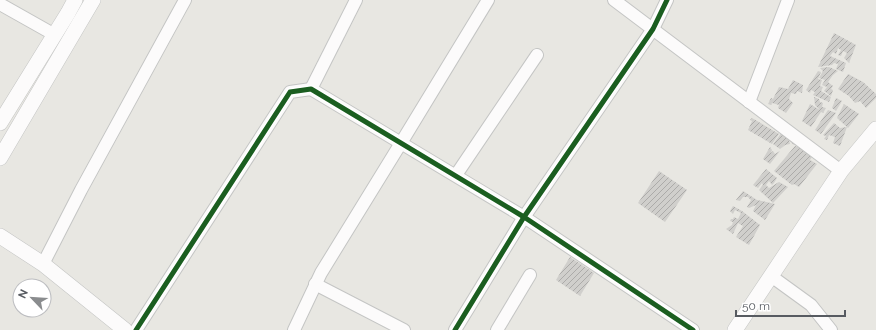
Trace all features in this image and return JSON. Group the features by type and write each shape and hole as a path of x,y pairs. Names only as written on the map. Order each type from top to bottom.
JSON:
{"street":[{"path":"0,123 55,35 74,0"},
{"path":"2,148 93,0"},
{"path":"43,264 81,190 185,0"},
{"path":"311,89 356,0"},
{"path":"294,330 321,273 402,143 488,0"},
{"path":"614,0 841,171"},
{"path":"455,330 524,216 652,29 667,0"},
{"path":"749,102 788,0"},
{"path":"0,4 55,35"},
{"path":"456,175 537,55"},
{"path":"136,330 290,92 311,89 524,216 693,330"},
{"path":"735,330 841,171 876,129"},
{"path":"0,236 43,264 125,330"},
{"path":"497,330 530,275"},
{"path":"771,276 811,305 831,330"},
{"path":"316,284 404,330"}],"building":[{"path":"834,33 856,45 849,63 844,58 847,53 843,51 841,56 838,55 841,50 838,48 836,54 833,52 830,56 846,63 843,72 836,69 838,64 834,63 832,65 818,67"},
{"path":"829,67 838,71 828,82 833,86 831,89 833,90 831,96 824,91 827,87 822,85 825,80 819,78 823,71 820,68"},
{"path":"818,71 821,72 818,79 822,80 820,86 823,87 821,91 831,97 829,102 813,95 815,92 811,90 810,93 806,90"},
{"path":"848,74 863,82 876,94 876,98 866,108 860,101 855,103 849,96 838,89"},
{"path":"793,80 803,85 802,93 797,91 796,94 791,93 789,99 793,103 786,113 778,108 779,105 772,103 771,105 768,104 771,98 773,99 779,87 788,89"},
{"path":"814,97 823,103 822,107 826,108 823,113 821,112 811,127 802,121 810,104 820,110 815,105"},
{"path":"836,98 842,101 836,111 832,108"},
{"path":"844,104 859,114 848,128 837,118"},
{"path":"828,110 836,113 821,134 815,130"},
{"path":"752,118 779,134 772,144 748,130 752,121 750,120"},
{"path":"834,123 840,128 847,127 840,146 833,143 835,137 829,135 827,140 824,139 826,136 823,135"},
{"path":"782,132 798,142 794,145 789,140 790,144 785,145 780,149 773,144"},
{"path":"795,146 802,148 808,154 813,155 810,160 817,164 799,187 794,184 792,185 774,171"},
{"path":"770,147 772,150 771,153 773,151 775,154 780,151 770,164 763,159"},
{"path":"766,169 777,178 772,185 769,181 766,185 769,188 779,182 788,187 773,203 759,190 763,185 762,183 758,188 753,185"},
{"path":"659,171 687,190 665,222 638,203"},
{"path":"743,191 757,200 775,204 765,220 753,211 756,205 749,208 747,207 751,200 748,197 743,197 740,201 736,200"},
{"path":"733,206 760,225 749,245 736,237 743,226 738,223 733,234 726,229 732,225 733,222 730,221 731,219 734,217 738,219 741,213 735,210 733,214 730,211"},
{"path":"570,257 594,273 580,296 556,280"}],"cycle path":[{"path":"455,330 524,217 653,29 667,0"},
{"path":"136,330 290,92 311,89 524,217 693,330"}]}
